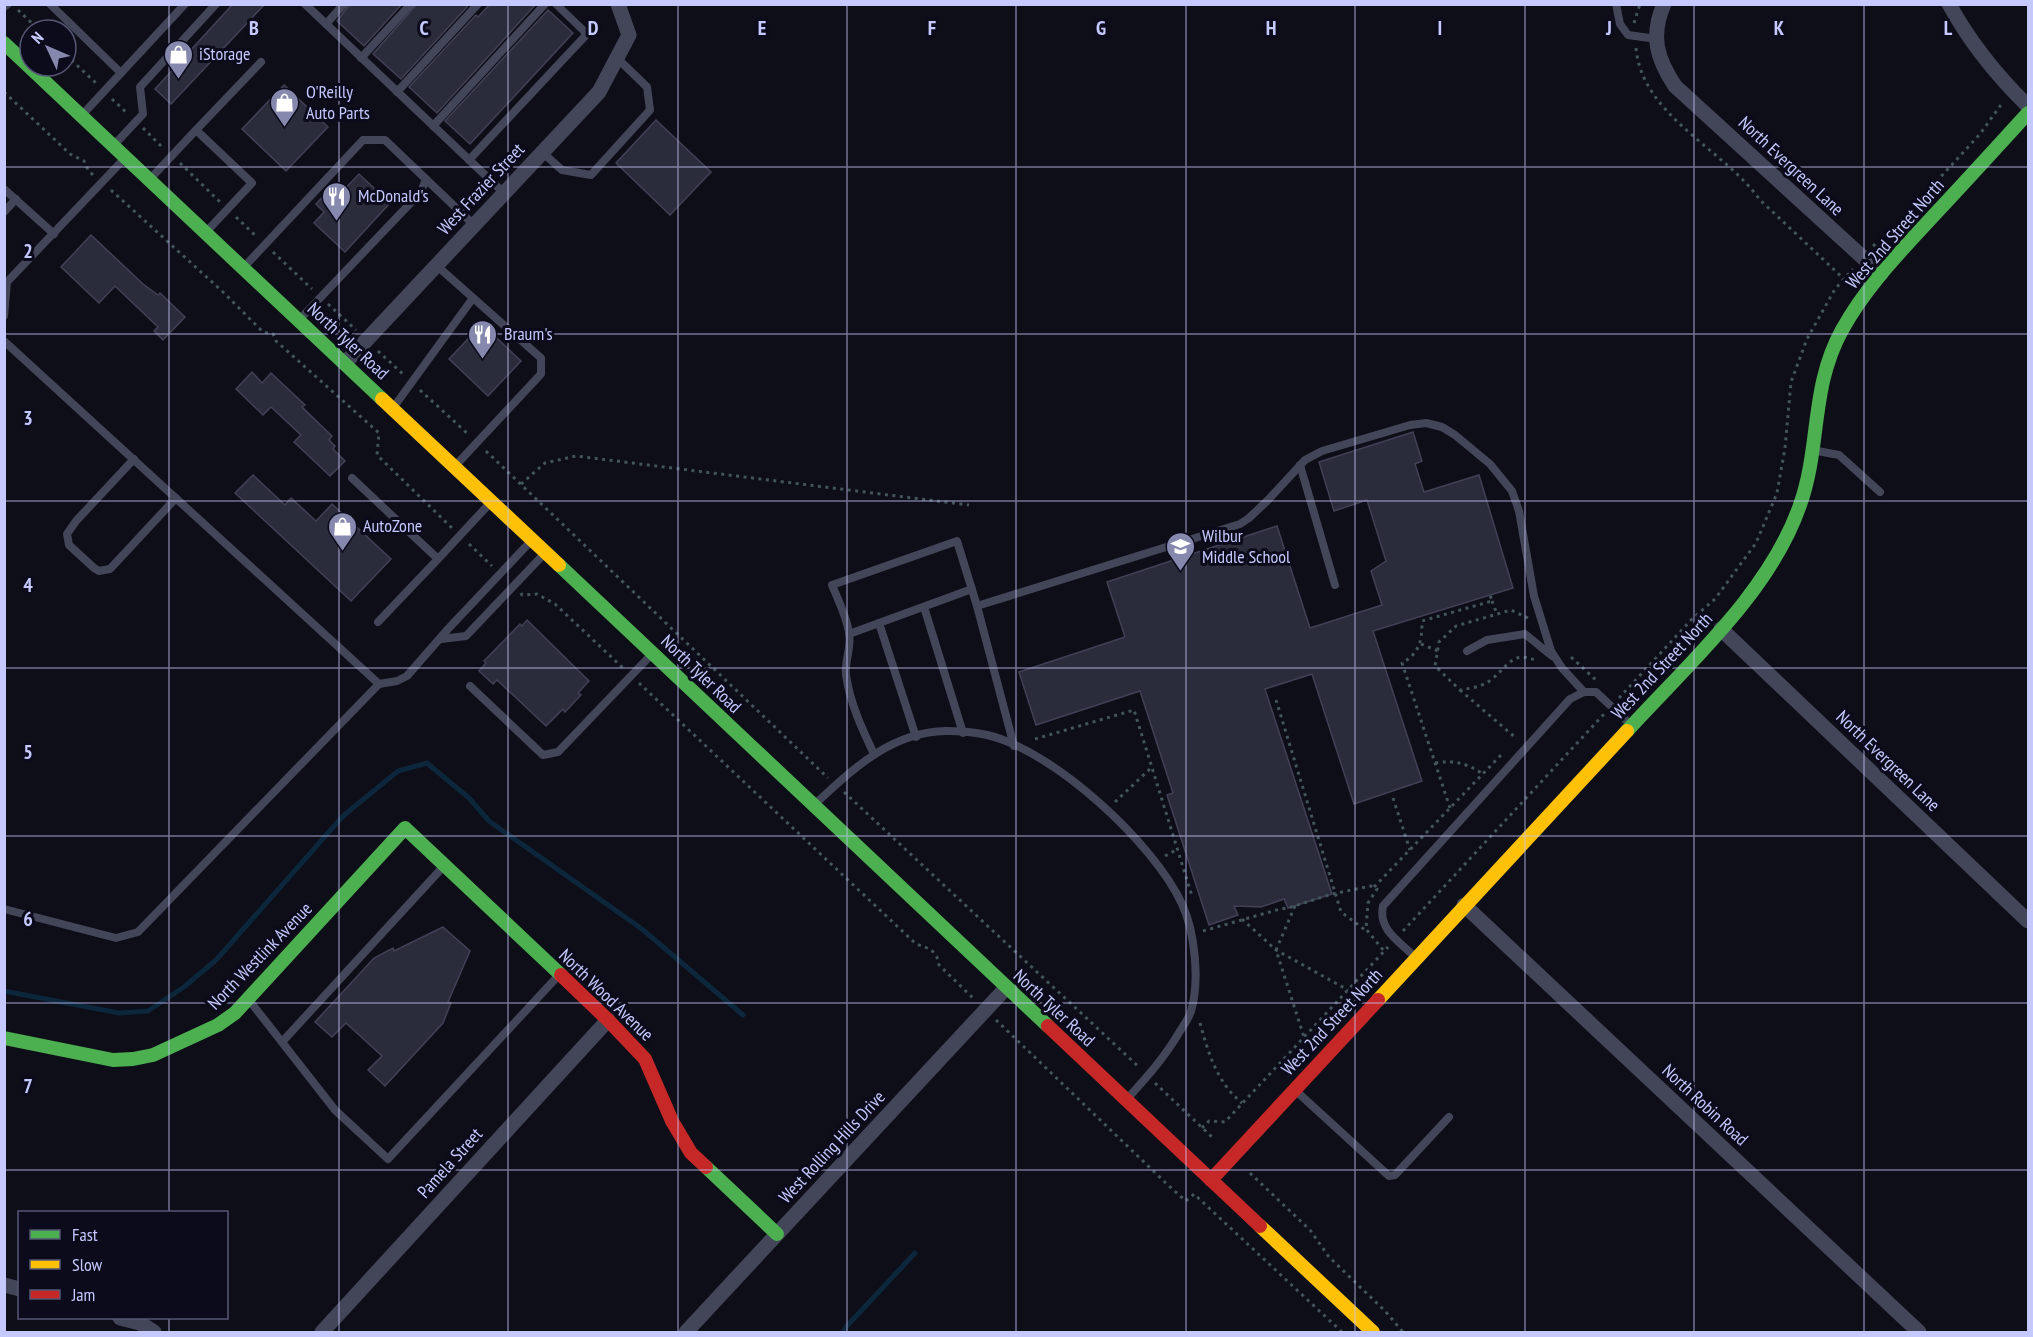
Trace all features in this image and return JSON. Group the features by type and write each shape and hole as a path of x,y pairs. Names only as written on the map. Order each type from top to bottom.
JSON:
{"street":[{"name":"West Frazier Street","path":"345,363 599,92 629,35 618,4"},
{"path":"1657,39 1657,25 1664,4"},
{"path":"1948,4 1960,26 1992,71 2028,106"},
{"name":"North Evergreen Lane","path":"1657,39 1661,63 1675,86 1881,274"},
{"name":"North Tyler Road","path":"4,43 1373,1332"},
{"name":"West 2nd Street North","path":"1211,1180 1744,603 1790,533 1810,468 1820,384 1831,351 1849,317 1881,274 2028,113"},
{"name":"North Evergreen Lane","path":"1721,629 2028,921"},
{"name":"North Wood Avenue","path":"405,828 608,1020 645,1059 672,1121 691,1153 777,1234"},
{"name":"North Westlink Avenue","path":"4,1038 113,1060 133,1059 153,1055 218,1025 235,1013 405,828"},
{"name":"North Robin Road","path":"1464,905 1919,1332"},
{"name":"West Rolling Hills Drive","path":"686,1332 1006,988"},
{"name":"Pamela Street","path":"322,1332 608,1020"},
{"path":"127,1319 140,1323 154,1332"}],"lane":[{"path":"50,4 122,73"},
{"path":"82,116 185,4"},
{"path":"114,145 143,114 140,87 216,4"},
{"path":"305,4 504,193"},
{"path":"326,24 344,4"},
{"path":"361,58 411,4"},
{"path":"397,92 478,4"},
{"path":"433,126 545,4"},
{"path":"469,160 587,33 556,4"},
{"path":"1616,4 1623,31 1628,35 1657,39"},
{"path":"542,152 562,170 591,175 650,110 647,87 617,58"},
{"path":"150,179 261,62"},
{"path":"196,130 252,183 206,232"},
{"path":"244,267 363,140 385,140 474,225"},
{"path":"4,316 8,282 126,157"},
{"path":"299,320 421,192 426,179"},
{"path":"4,189 54,234"},
{"path":"4,212 16,200"},
{"path":"436,265 541,358 541,374 455,466"},
{"path":"393,408 473,298"},
{"path":"4,341 379,684"},
{"path":"978,606 1240,524 1267,501 1305,460 1322,451 1410,425 1426,423 1442,427 1455,435 1490,465 1512,490 1519,511 1534,596 1544,633 1556,659 1584,692"},
{"path":"1812,450 1839,455 1880,492"},
{"path":"134,459 75,521 67,534 69,545 99,571 110,569 176,498"},
{"path":"1300,465 1335,585"},
{"path":"352,478 438,559"},
{"path":"378,622 492,501"},
{"path":"4,909 116,938 138,932 379,684 397,681 407,676 533,539"},
{"path":"874,754 860,724 848,687 845,671 849,655 849,634 832,585 957,541 978,606 1014,746"},
{"path":"441,639 466,636 546,551"},
{"path":"849,634 972,589"},
{"path":"924,607 963,733"},
{"path":"879,623 916,736"},
{"path":"1467,651 1486,640 1525,634 1556,659"},
{"path":"470,686 543,755 558,752 653,653"},
{"path":"1416,958 1386,929 1381,918 1383,906 1570,699 1584,692 1596,692 1631,726"},
{"path":"814,805 874,754 916,736 945,731 987,735 1014,746 1049,765 1096,800 1136,839 1160,868 1182,905 1194,946 1195,991 1191,1013 1167,1054 1126,1100"},
{"path":"282,1042 444,866"},
{"path":"248,999 335,1110 388,1159 559,974"},
{"path":"1294,1089 1389,1176 1395,1175 1449,1117"}],"path":[{"path":"13,4 27,18"},
{"path":"1640,4 1633,24 1639,67 1655,97 1684,128 1749,184 1760,200 1844,279"},
{"path":"78,67 521,484 836,785 1213,1138"},
{"path":"4,92 70,154 84,161 88,170 155,228 263,332 273,334 276,341 379,434 377,455 500,574"},
{"path":"1912,209 1980,134 2000,105 2013,92"},
{"path":"1202,1128 1209,1121 1225,1122 1692,619 1715,599 1756,543 1778,493 1791,381 1807,339 1835,289 1878,241 1896,226"},
{"path":"521,484 545,463 576,456 969,505"},
{"path":"513,586 522,595 537,594 555,604 916,944 930,948 938,957 939,965 1186,1201 1194,1194 1342,1332"},
{"path":"1490,595 1497,614"},
{"path":"1450,808 1402,663 1411,658 1421,644 1422,621 1492,602"},
{"path":"1510,746 1517,739 1435,666 1439,642 1456,626 1511,610 1530,619 1544,633"},
{"path":"1421,644 1438,651"},
{"path":"1569,655 1601,685"},
{"path":"1460,690 1492,680 1508,663 1518,657 1528,657 1542,663"},
{"path":"1276,700 1341,912 1368,932 1384,951"},
{"path":"1374,887 1503,753"},
{"path":"1435,763 1459,761 1469,764 1483,774"},
{"path":"1115,802 1152,767"},
{"path":"1393,798 1410,850"},
{"path":"1161,858 1178,849"},
{"path":"1203,931 1335,893 1374,887"},
{"path":"1368,932 1366,914 1368,903 1377,889 1374,887"},
{"path":"1295,906 1276,950 1304,1037"},
{"path":"1242,920 1276,950 1348,990"},
{"path":"1250,1173 1310,1230 1329,1257 1385,1311 1403,1332"}],"building":[{"path":"233,4 265,4 171,104 155,89"},
{"path":"350,4 402,4 364,46 337,21"},
{"path":"417,4 465,4 467,7 401,79 373,54"},
{"path":"490,4 536,4 437,113 409,87 476,15 478,17"},
{"path":"548,10 573,33 470,144 445,121"},
{"name":"O'Reilly Auto Parts","path":"284,85 328,127 286,171 242,129"},
{"path":"656,120 711,172 670,215 616,163"},
{"path":"359,174 390,203 345,252 314,223 324,212 316,204 330,189 338,196"},
{"path":"91,235 143,284 158,295 160,293 185,317 163,340 154,331 158,327 115,286 99,303 61,267"},
{"path":"482,324 521,361 488,396 449,359"},
{"path":"252,372 262,383 271,373 305,405 302,407 332,436 329,440 335,446 333,449 345,461 330,476 294,442 301,435 271,407 263,415 236,389"},
{"path":"1413,432 1422,461 1415,464 1424,492 1479,475 1513,588 1373,631 1422,781 1354,804 1312,674 1265,689 1332,894 1288,908 1284,899 1261,907 1234,906 1238,915 1209,925 1167,795 1173,793 1140,691 1036,725 1019,672 1125,637 1107,582 1277,526 1310,628 1382,605 1371,571 1386,561 1367,500 1334,511 1319,462"},
{"name":"AutoZone","path":"253,475 285,505 291,498 316,521 332,504 391,559 351,601 235,493"},
{"path":"527,620 589,681 578,693 581,695 565,712 563,709 546,726 497,680 493,684 479,671 486,663 484,661 520,624 522,626"},
{"path":"443,927 470,951 448,1002 451,1003 443,1023 385,1086 368,1070 382,1056 346,1023 332,1037 315,1022 374,958 393,948 394,951"}],"waterway":[{"path":"4,991 119,1013 148,1011 184,987 216,960 343,816 398,771 427,763 469,798 489,821 642,929 743,1015"},
{"path":"843,1332 915,1253"}],"traffic: fast":[{"path":"4,43 382,399"},
{"path":"1627,731 1701,653 1748,597 1769,568 1786,537 1807,483 1825,374 1842,330 1862,298 1898,255 2028,113"},
{"path":"559,565 1048,1026"},
{"path":"4,1038 113,1060 133,1059 153,1055 218,1025 235,1013 405,828 561,975"},
{"path":"706,1167 777,1234"}],"traffic: slow":[{"path":"382,399 559,565"},
{"path":"1378,1000 1627,731"},
{"path":"1260,1226 1373,1332"}],"traffic: jam":[{"path":"561,975 645,1059 672,1121 691,1153 706,1167"},
{"path":"1211,1180 1378,1000"},
{"path":"1048,1026 1260,1226"}],"place":[{"name":"iStorage","path":"178,80"},
{"name":"O'Reilly Auto Parts","path":"285,128"},
{"name":"McDonald's","path":"337,222"},
{"name":"Braum's","path":"483,360"},
{"name":"AutoZone","path":"342,552"},
{"name":"Wilbur Middle School","path":"1181,572"}]}
